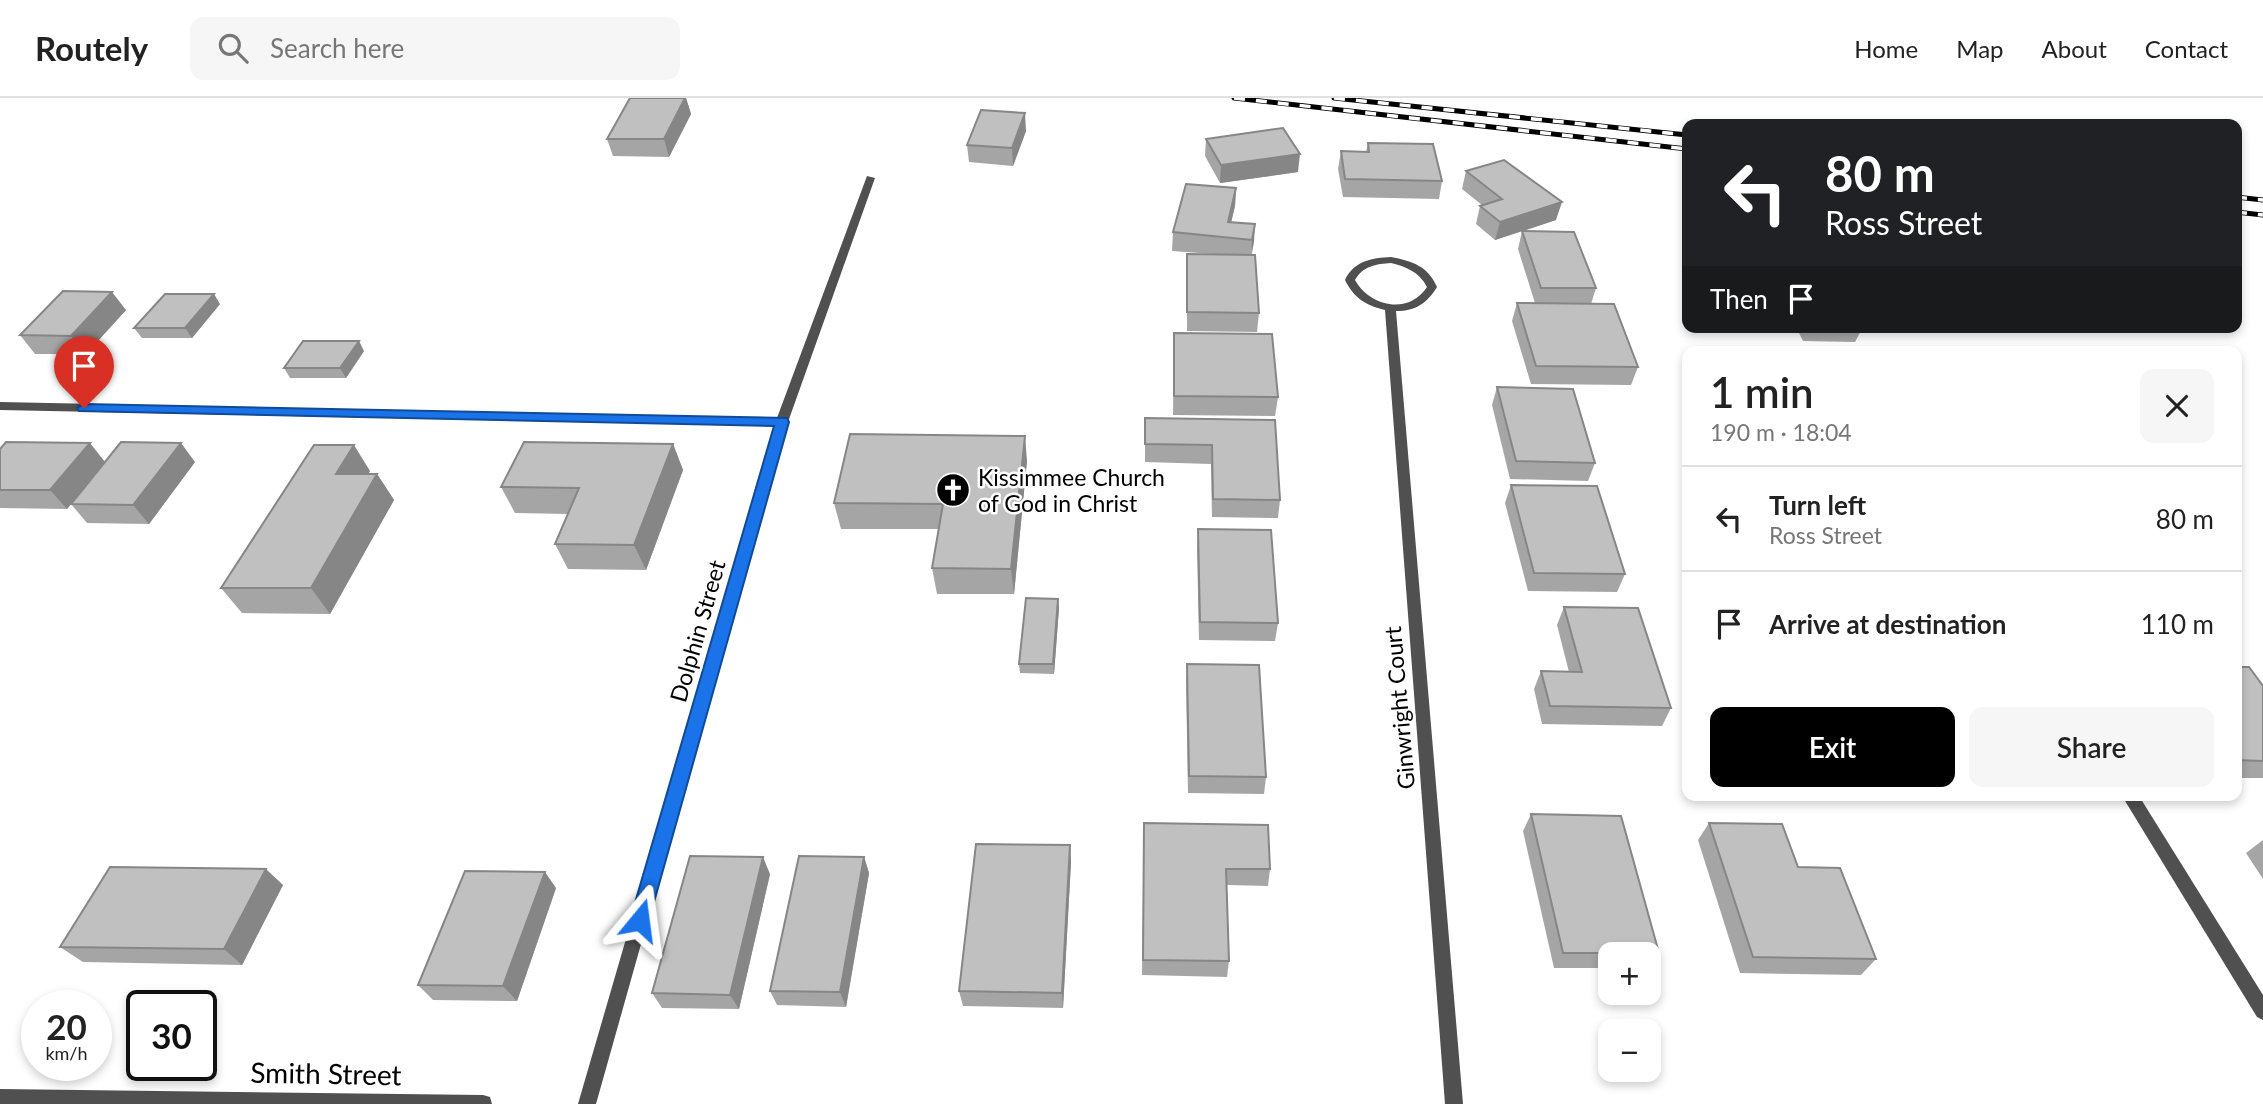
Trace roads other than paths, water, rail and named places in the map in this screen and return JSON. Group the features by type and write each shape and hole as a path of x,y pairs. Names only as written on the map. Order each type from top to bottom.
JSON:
{"street":[{"name":"Dolphin Street","path":"587,1104 782,422 870,178"},
{"path":"1391,260 1420,270 1428,278 1432,287 1429,296 1420,303 1390,308 1361,298 1353,289 1350,280 1353,271 1376,261 1391,260"},
{"name":"Ginwright Court","path":"1390,308 1454,1104"},
{"path":"0,406 782,422"},
{"path":"2133,801 2263,1011"},
{"name":"Smith Street","path":"0,1098 483,1104"}],"railway":[{"path":"1234,98 1682,148"},
{"path":"1334,98 1682,134"},
{"path":"2242,198 2263,200"},
{"path":"2242,213 2263,215"}],"place":[{"name":"Kissimmee Church of God in Christ","path":"953,490"}]}
